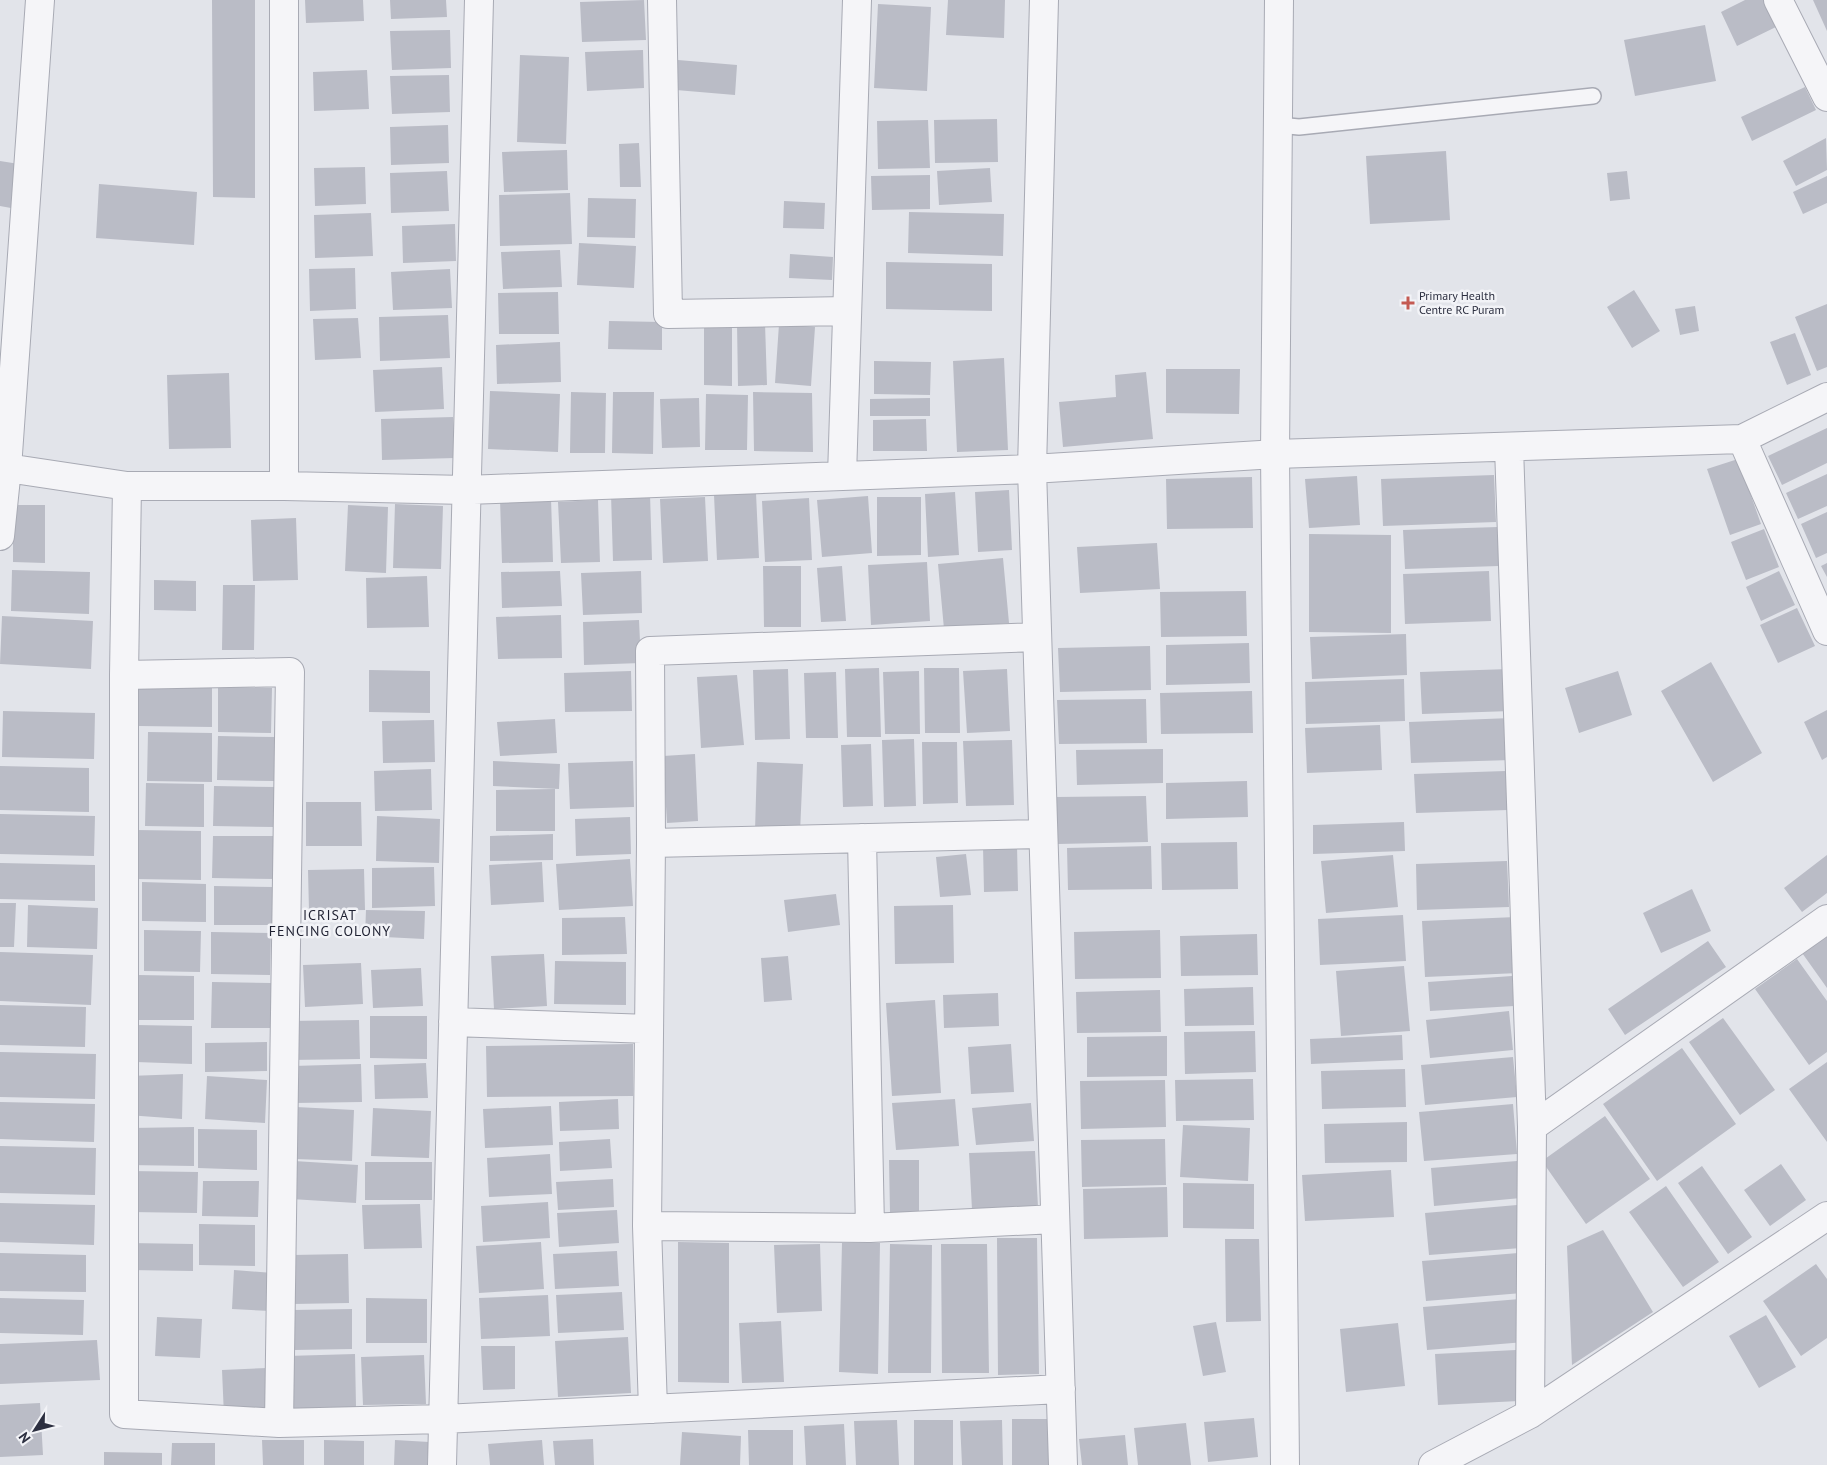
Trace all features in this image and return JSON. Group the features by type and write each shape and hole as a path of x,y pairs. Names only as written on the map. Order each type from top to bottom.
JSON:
{"street":[{"path":"0,536 7,468 40,0"},
{"path":"284,0 284,486"},
{"path":"442,1465 479,0"},
{"path":"662,0 668,314 847,311"},
{"path":"842,476 857,0"},
{"path":"1044,0 1032,469 1063,1465"},
{"path":"1279,0 1274,454 1285,1465"},
{"path":"1778,0 1825,90"},
{"path":"7,468 127,486 284,486 466,490 1032,469 1274,454 1742,439 1827,396"},
{"path":"1742,439 1827,631"},
{"path":"1509,447 1532,1127 1530,1414"},
{"path":"127,486 124,675 124,1414 279,1424 443,1419 1061,1389"},
{"path":"653,1409 647,1226 650,651 1037,637"},
{"path":"124,675 290,672 279,1424"},
{"path":"650,843 1043,834"},
{"path":"862,838 870,1228"},
{"path":"1532,1127 1827,919"},
{"path":"453,1022 649,1029"},
{"path":"1433,1465 1530,1414 1827,1216"},
{"path":"647,1226 870,1228 1055,1219"}],"lane":[{"path":"1278,125 1299,126 1594,96"}],"building":[{"path":"212,0 255,0 255,198 213,197"},
{"path":"305,0 363,0 364,21 306,23"},
{"path":"390,0 446,0 447,17 391,19"},
{"path":"644,0 646,40 582,42 580,2"},
{"path":"948,0 1005,0 1004,38 946,35"},
{"path":"1745,0 1768,0 1780,25 1737,46 1721,12"},
{"path":"1813,0 1827,0 1827,31"},
{"path":"878,4 931,7 927,91 874,88"},
{"path":"1705,25 1716,81 1635,96 1624,40"},
{"path":"450,30 451,68 392,70 390,31"},
{"path":"643,50 644,88 587,91 585,52"},
{"path":"520,55 569,57 566,144 517,142"},
{"path":"678,60 737,65 735,95 676,90"},
{"path":"367,70 369,109 314,111 313,72"},
{"path":"449,75 450,112 392,114 390,76"},
{"path":"1805,87 1816,110 1752,141 1741,117"},
{"path":"997,119 998,162 935,163 934,120"},
{"path":"928,120 930,168 878,169 877,121"},
{"path":"448,125 449,163 391,165 390,127"},
{"path":"1826,138 1827,170 1796,186 1783,161"},
{"path":"639,143 641,187 620,187 619,144"},
{"path":"567,150 568,190 504,192 502,152"},
{"path":"1446,151 1450,220 1370,224 1366,156"},
{"path":"0,161 19,164 11,208 0,206"},
{"path":"365,167 366,204 315,206 314,168"},
{"path":"990,168 992,202 939,205 937,171"},
{"path":"447,171 449,211 391,213 390,173"},
{"path":"1627,171 1630,199 1610,201 1607,173"},
{"path":"930,175 930,209 872,210 871,176"},
{"path":"1827,176 1827,203 1803,214 1793,192"},
{"path":"99,184 197,192 194,245 96,238"},
{"path":"570,193 572,244 500,246 499,195"},
{"path":"588,198 636,199 635,238 587,237"},
{"path":"784,201 825,203 824,229 783,228"},
{"path":"909,212 1004,214 1003,256 908,253"},
{"path":"371,213 373,256 315,258 314,215"},
{"path":"455,224 456,261 403,263 402,226"},
{"path":"579,243 636,246 634,288 577,285"},
{"path":"560,250 562,287 503,289 501,252"},
{"path":"790,254 833,257 832,280 789,278"},
{"path":"886,262 992,264 992,311 886,309"},
{"path":"355,268 356,309 310,311 309,269"},
{"path":"450,269 452,308 393,310 391,272"},
{"path":"1634,290 1660,331 1632,348 1607,307"},
{"path":"558,292 559,334 499,334 498,293"},
{"path":"1827,304 1827,367 1817,371 1795,317"},
{"path":"1695,306 1699,331 1680,335 1675,309"},
{"path":"448,315 450,358 380,361 379,317"},
{"path":"358,318 361,358 315,360 313,319"},
{"path":"609,321 662,322 662,350 608,349"},
{"path":"737,323 765,323 767,385 738,386"},
{"path":"779,324 815,327 811,386 775,383"},
{"path":"704,325 732,325 732,386 704,385"},
{"path":"1795,333 1811,375 1787,385 1770,342"},
{"path":"560,342 561,382 497,384 496,345"},
{"path":"1004,358 1008,450 957,452 953,361"},
{"path":"874,361 931,362 930,395 874,394"},
{"path":"442,367 444,409 375,412 373,370"},
{"path":"1166,369 1240,369 1239,414 1166,413"},
{"path":"1146,372 1153,439 1063,447 1059,402 1116,397 1115,375"},
{"path":"229,373 231,448 169,449 167,375"},
{"path":"490,391 560,394 558,452 488,449"},
{"path":"571,392 606,393 605,453 570,453"},
{"path":"613,392 654,392 653,454 612,453"},
{"path":"753,392 812,393 813,452 754,451"},
{"path":"706,394 748,395 747,450 705,450"},
{"path":"699,398 700,447 662,448 660,399"},
{"path":"930,398 930,416 870,416 870,399"},
{"path":"453,417 455,458 382,460 381,419"},
{"path":"926,419 927,451 873,451 873,420"},
{"path":"1827,428 1827,463 1782,485 1768,456"},
{"path":"1738,459 1761,524 1730,535 1707,469"},
{"path":"1827,474 1827,506 1798,519 1786,493"},
{"path":"1494,475 1496,522 1383,526 1381,479"},
{"path":"1357,476 1360,525 1309,528 1305,479"},
{"path":"1252,477 1253,528 1167,529 1166,479"},
{"path":"1009,490 1012,550 978,552 975,492"},
{"path":"955,492 959,555 928,557 925,494"},
{"path":"756,493 759,558 717,560 714,495"},
{"path":"611,494 650,494 652,560 613,561"},
{"path":"868,496 872,553 822,557 817,500"},
{"path":"705,497 708,561 663,563 660,499"},
{"path":"877,497 921,497 921,555 877,556"},
{"path":"551,498 553,562 502,563 500,499"},
{"path":"809,498 812,560 765,562 762,501"},
{"path":"598,500 600,562 561,563 558,502"},
{"path":"395,504 443,506 441,569 393,568"},
{"path":"13,505 45,505 45,563 13,562"},
{"path":"348,505 388,507 386,573 345,571"},
{"path":"1827,512 1827,553 1816,558 1801,524"},
{"path":"296,518 298,580 253,581 251,520"},
{"path":"1498,527 1499,566 1405,569 1403,530"},
{"path":"1764,529 1779,567 1746,580 1731,542"},
{"path":"1309,534 1391,535 1391,633 1309,632"},
{"path":"1157,543 1160,589 1080,593 1077,547"},
{"path":"1003,558 1009,623 944,629 938,564"},
{"path":"927,562 930,621 871,625 868,565"},
{"path":"1827,563 1827,577 1821,566"},
{"path":"763,566 801,566 801,627 764,627"},
{"path":"842,566 846,621 821,622 817,568"},
{"path":"12,570 90,572 89,614 11,611"},
{"path":"560,571 562,606 502,608 501,572"},
{"path":"641,571 642,613 583,615 581,573"},
{"path":"1489,571 1491,621 1405,624 1403,574"},
{"path":"1779,571 1795,605 1761,621 1746,587"},
{"path":"427,576 429,627 367,628 366,578"},
{"path":"154,580 196,581 196,611 154,610"},
{"path":"223,585 255,585 254,650 222,650"},
{"path":"1246,591 1247,636 1161,637 1160,592"},
{"path":"1797,608 1815,646 1778,663 1760,625"},
{"path":"561,615 562,658 498,659 496,617"},
{"path":"2,616 93,621 91,669 0,664"},
{"path":"639,620 641,663 584,665 583,622"},
{"path":"1406,634 1407,675 1312,679 1310,637"},
{"path":"1249,643 1250,683 1166,685 1166,645"},
{"path":"1150,646 1151,690 1060,692 1058,648"},
{"path":"1711,662 1762,753 1713,782 1661,691"},
{"path":"879,668 881,737 847,737 845,669"},
{"path":"924,668 959,668 960,733 925,733"},
{"path":"788,669 790,739 755,740 753,670"},
{"path":"1007,669 1010,731 967,733 963,671"},
{"path":"1509,669 1511,711 1422,714 1420,672"},
{"path":"369,670 430,671 430,713 369,712"},
{"path":"631,671 632,711 565,712 564,673"},
{"path":"919,671 920,734 885,734 883,672"},
{"path":"1618,671 1632,715 1579,733 1565,688"},
{"path":"836,672 838,738 806,738 804,673"},
{"path":"737,675 744,745 701,748 697,677"},
{"path":"1404,679 1405,721 1306,724 1305,682"},
{"path":"139,685 212,685 212,727 139,726"},
{"path":"218,687 272,688 271,733 218,732"},
{"path":"1252,691 1253,733 1161,734 1160,693"},
{"path":"1146,699 1147,743 1059,744 1057,700"},
{"path":"1827,710 1827,757 1822,760 1804,722"},
{"path":"3,711 95,713 94,759 2,757"},
{"path":"1511,718 1512,760 1411,763 1409,722"},
{"path":"555,719 557,753 500,756 497,722"},
{"path":"434,720 435,762 383,763 382,721"},
{"path":"1380,725 1382,770 1307,773 1305,728"},
{"path":"148,732 212,733 212,782 147,781"},
{"path":"218,736 275,737 274,781 217,780"},
{"path":"914,739 916,806 884,807 882,740"},
{"path":"1012,740 1014,805 966,806 963,741"},
{"path":"922,742 957,742 958,803 923,804"},
{"path":"871,744 873,806 843,807 841,745"},
{"path":"1163,749 1163,783 1077,785 1076,750"},
{"path":"695,754 698,821 667,823 663,756"},
{"path":"493,761 560,764 559,789 493,786"},
{"path":"633,761 634,807 570,809 568,763"},
{"path":"757,762 803,764 800,833 755,831"},
{"path":"0,766 89,768 89,812 0,810"},
{"path":"431,769 432,810 375,811 374,771"},
{"path":"1506,771 1508,810 1416,813 1414,774"},
{"path":"1247,781 1248,817 1166,819 1166,783"},
{"path":"146,783 204,784 204,827 145,826"},
{"path":"214,786 275,787 275,827 213,826"},
{"path":"555,789 555,831 496,831 496,790"},
{"path":"1146,796 1148,842 1058,844 1056,797"},
{"path":"306,802 361,802 362,846 306,846"},
{"path":"0,814 95,816 94,856 0,854"},
{"path":"377,816 440,819 439,863 376,861"},
{"path":"630,817 631,854 576,856 575,819"},
{"path":"1404,822 1405,851 1313,854 1313,825"},
{"path":"136,830 201,831 201,880 136,879"},
{"path":"553,834 553,860 490,861 490,836"},
{"path":"213,836 276,836 276,879 212,878"},
{"path":"1237,842 1238,889 1162,890 1161,843"},
{"path":"1017,845 1018,891 984,892 983,846"},
{"path":"1151,846 1152,889 1068,890 1067,848"},
{"path":"966,854 971,895 940,897 936,857"},
{"path":"1393,855 1398,907 1326,913 1321,861"},
{"path":"1827,855 1827,893 1802,912 1784,888"},
{"path":"630,859 633,906 559,910 556,864"},
{"path":"1507,861 1509,907 1417,910 1416,864"},
{"path":"542,862 544,902 491,905 489,865"},
{"path":"0,863 95,865 95,901 0,899"},
{"path":"434,867 435,906 372,908 372,868"},
{"path":"364,869 365,910 309,911 308,870"},
{"path":"142,882 206,884 206,922 142,921"},
{"path":"214,886 273,887 273,925 214,925"},
{"path":"1692,889 1711,931 1661,953 1643,913"},
{"path":"836,894 840,925 788,932 784,900"},
{"path":"0,903 16,903 14,947 0,947"},
{"path":"28,905 98,908 97,949 27,947"},
{"path":"953,905 954,963 895,964 894,906"},
{"path":"366,910 425,911 424,939 365,936"},
{"path":"1403,915 1406,961 1320,965 1318,919"},
{"path":"625,917 627,954 562,955 562,918"},
{"path":"1516,917 1519,973 1425,977 1422,921"},
{"path":"144,930 201,931 200,972 144,971"},
{"path":"1160,930 1161,978 1075,979 1074,932"},
{"path":"1827,931 1827,988 1800,950"},
{"path":"211,932 271,933 270,975 211,974"},
{"path":"1257,934 1258,975 1181,976 1180,936"},
{"path":"1708,941 1726,967 1625,1035 1608,1009"},
{"path":"0,952 93,955 91,1005 0,1001"},
{"path":"544,954 547,1006 494,1009 491,956"},
{"path":"788,956 792,1000 764,1002 761,958"},
{"path":"1797,959 1827,1001 1827,1052 1809,1065 1755,989"},
{"path":"555,961 626,962 626,1005 554,1004"},
{"path":"361,963 363,1004 305,1007 303,965"},
{"path":"1404,966 1410,1031 1341,1036 1336,971"},
{"path":"421,968 423,1006 373,1008 371,970"},
{"path":"138,975 194,976 194,1020 138,1020"},
{"path":"1512,976 1514,1006 1430,1011 1428,982"},
{"path":"212,982 271,983 271,1028 211,1028"},
{"path":"1253,987 1254,1025 1185,1026 1184,989"},
{"path":"1160,990 1161,1032 1077,1033 1076,992"},
{"path":"998,993 999,1026 944,1028 943,995"},
{"path":"935,1000 941,1093 892,1096 886,1003"},
{"path":"0,1005 86,1007 85,1047 0,1045"},
{"path":"1509,1011 1513,1050 1430,1058 1426,1020"},
{"path":"370,1016 427,1016 427,1059 370,1058"},
{"path":"1723,1018 1775,1090 1740,1115 1689,1042"},
{"path":"359,1020 360,1059 289,1060 289,1021"},
{"path":"136,1025 192,1026 192,1064 136,1062"},
{"path":"1255,1031 1256,1072 1185,1074 1184,1032"},
{"path":"1402,1035 1403,1060 1311,1064 1310,1039"},
{"path":"1167,1036 1167,1076 1087,1077 1087,1037"},
{"path":"267,1042 267,1071 205,1072 205,1043"},
{"path":"633,1044 633,1096 487,1097 486,1046"},
{"path":"1011,1044 1014,1092 971,1094 968,1047"},
{"path":"1682,1048 1736,1124 1657,1181 1603,1104"},
{"path":"0,1052 96,1054 95,1099 0,1097"},
{"path":"1513,1057 1517,1097 1425,1105 1421,1065"},
{"path":"1827,1062 1827,1142 1789,1089"},
{"path":"426,1063 428,1098 375,1099 374,1065"},
{"path":"361,1064 362,1102 294,1103 293,1066"},
{"path":"1405,1069 1406,1107 1322,1109 1321,1071"},
{"path":"183,1074 182,1119 127,1115 129,1076"},
{"path":"207,1076 267,1080 265,1123 205,1119"},
{"path":"1253,1079 1254,1120 1176,1121 1175,1080"},
{"path":"1165,1080 1166,1127 1081,1129 1080,1081"},
{"path":"618,1099 619,1129 560,1131 559,1102"},
{"path":"955,1099 959,1146 896,1150 892,1103"},
{"path":"0,1102 95,1104 94,1142 0,1139"},
{"path":"1031,1103 1034,1141 976,1145 972,1108"},
{"path":"1513,1104 1517,1154 1424,1161 1419,1112"},
{"path":"551,1106 553,1145 485,1148 483,1109"},
{"path":"296,1107 354,1110 352,1161 294,1159"},
{"path":"373,1108 431,1111 429,1158 371,1156"},
{"path":"1605,1116 1650,1179 1586,1224 1542,1161"},
{"path":"1407,1122 1407,1162 1325,1163 1324,1124"},
{"path":"1183,1125 1250,1128 1248,1181 1180,1177"},
{"path":"194,1127 194,1166 128,1165 130,1128"},
{"path":"198,1129 257,1130 257,1170 198,1168"},
{"path":"610,1139 612,1168 560,1171 559,1142"},
{"path":"1165,1139 1166,1185 1082,1187 1081,1140"},
{"path":"0,1146 96,1148 95,1195 0,1193"},
{"path":"1035,1151 1038,1207 972,1210 969,1153"},
{"path":"550,1154 552,1194 489,1197 487,1158"},
{"path":"889,1160 919,1160 919,1212 890,1213"},
{"path":"294,1161 358,1165 356,1203 291,1199"},
{"path":"1517,1161 1521,1198 1434,1206 1431,1168"},
{"path":"365,1162 432,1162 432,1200 365,1200"},
{"path":"1781,1164 1806,1200 1770,1226 1744,1190"},
{"path":"1702,1166 1752,1237 1728,1254 1678,1183"},
{"path":"1391,1170 1394,1217 1305,1221 1302,1175"},
{"path":"130,1171 198,1172 197,1213 130,1212"},
{"path":"613,1179 614,1207 558,1210 556,1182"},
{"path":"203,1181 259,1181 258,1217 202,1216"},
{"path":"1183,1183 1254,1184 1254,1229 1183,1228"},
{"path":"1666,1186 1719,1262 1683,1287 1629,1212"},
{"path":"1167,1187 1168,1237 1084,1239 1083,1189"},
{"path":"548,1202 550,1238 483,1242 481,1206"},
{"path":"0,1203 95,1205 94,1245 0,1242"},
{"path":"420,1204 422,1248 364,1249 362,1205"},
{"path":"1517,1205 1521,1248 1429,1255 1425,1213"},
{"path":"617,1210 619,1243 559,1247 557,1213"},
{"path":"199,1224 255,1225 255,1266 199,1265"},
{"path":"1603,1230 1653,1312 1572,1365 1567,1246"},
{"path":"997,1238 1037,1238 1039,1374 998,1375"},
{"path":"1225,1239 1259,1239 1261,1321 1226,1322"},
{"path":"541,1242 544,1289 479,1293 476,1246"},
{"path":"678,1242 729,1243 729,1383 678,1382"},
{"path":"129,1243 193,1244 193,1271 129,1270"},
{"path":"842,1243 880,1243 878,1374 839,1372"},
{"path":"820,1244 822,1311 777,1313 774,1245"},
{"path":"890,1244 932,1245 931,1373 888,1373"},
{"path":"941,1244 987,1244 989,1373 942,1373"},
{"path":"617,1251 619,1286 555,1289 553,1254"},
{"path":"0,1253 86,1255 86,1292 0,1291"},
{"path":"1518,1253 1522,1293 1426,1301 1422,1261"},
{"path":"348,1254 349,1303 293,1304 292,1255"},
{"path":"1816,1264 1827,1279 1827,1338 1801,1356 1763,1301"},
{"path":"234,1270 273,1273 271,1311 232,1309"},
{"path":"622,1292 624,1330 558,1333 556,1295"},
{"path":"548,1295 550,1336 481,1339 479,1298"},
{"path":"0,1298 84,1300 83,1335 0,1333"},
{"path":"366,1298 427,1299 427,1343 366,1343"},
{"path":"1520,1299 1525,1342 1427,1350 1423,1307"},
{"path":"352,1309 352,1349 294,1350 293,1310"},
{"path":"1766,1315 1796,1367 1759,1388 1729,1336"},
{"path":"157,1317 202,1319 200,1358 155,1356"},
{"path":"781,1321 784,1382 742,1383 739,1323"},
{"path":"1216,1322 1226,1372 1203,1376 1193,1326"},
{"path":"1398,1323 1405,1386 1346,1392 1340,1329"},
{"path":"628,1337 631,1393 558,1397 555,1341"},
{"path":"97,1340 100,1380 0,1384 0,1344"},
{"path":"481,1346 515,1346 515,1389 483,1390"},
{"path":"1516,1350 1519,1401 1438,1405 1435,1354"},
{"path":"355,1354 356,1407 289,1409 287,1356"},
{"path":"424,1355 426,1404 363,1405 361,1357"},
{"path":"267,1368 268,1415 224,1416 222,1370"},
{"path":"40,1403 43,1455 0,1457 0,1405"},
{"path":"1254,1418 1258,1457 1208,1462 1204,1422"},
{"path":"1012,1419 1055,1419 1055,1465 1012,1465"},
{"path":"897,1420 899,1465 856,1465 854,1421"},
{"path":"914,1420 953,1420 953,1465 914,1465"},
{"path":"1002,1420 1003,1465 962,1465 960,1421"},
{"path":"1186,1423 1191,1465 1138,1465 1134,1428"},
{"path":"844,1424 846,1465 806,1465 804,1426"},
{"path":"748,1430 793,1430 793,1465 749,1465"},
{"path":"682,1432 741,1436 740,1465 680,1465"},
{"path":"1125,1435 1128,1465 1082,1465 1079,1439"},
{"path":"593,1439 594,1465 555,1465 553,1441"},
{"path":"262,1440 304,1440 304,1465 263,1465"},
{"path":"324,1440 364,1441 364,1465 324,1465"},
{"path":"395,1440 429,1442 427,1465 394,1465"},
{"path":"542,1440 544,1465 490,1465 488,1444"},
{"path":"172,1443 215,1443 215,1465 171,1465"},
{"path":"104,1452 162,1453 162,1465 104,1465"}],"place":[{"name":"Primary Health Centre RC Puram","path":"1408,303"}],"district":[{"name":"ICRISAT FENCING COLONY","path":"330,924"}]}
